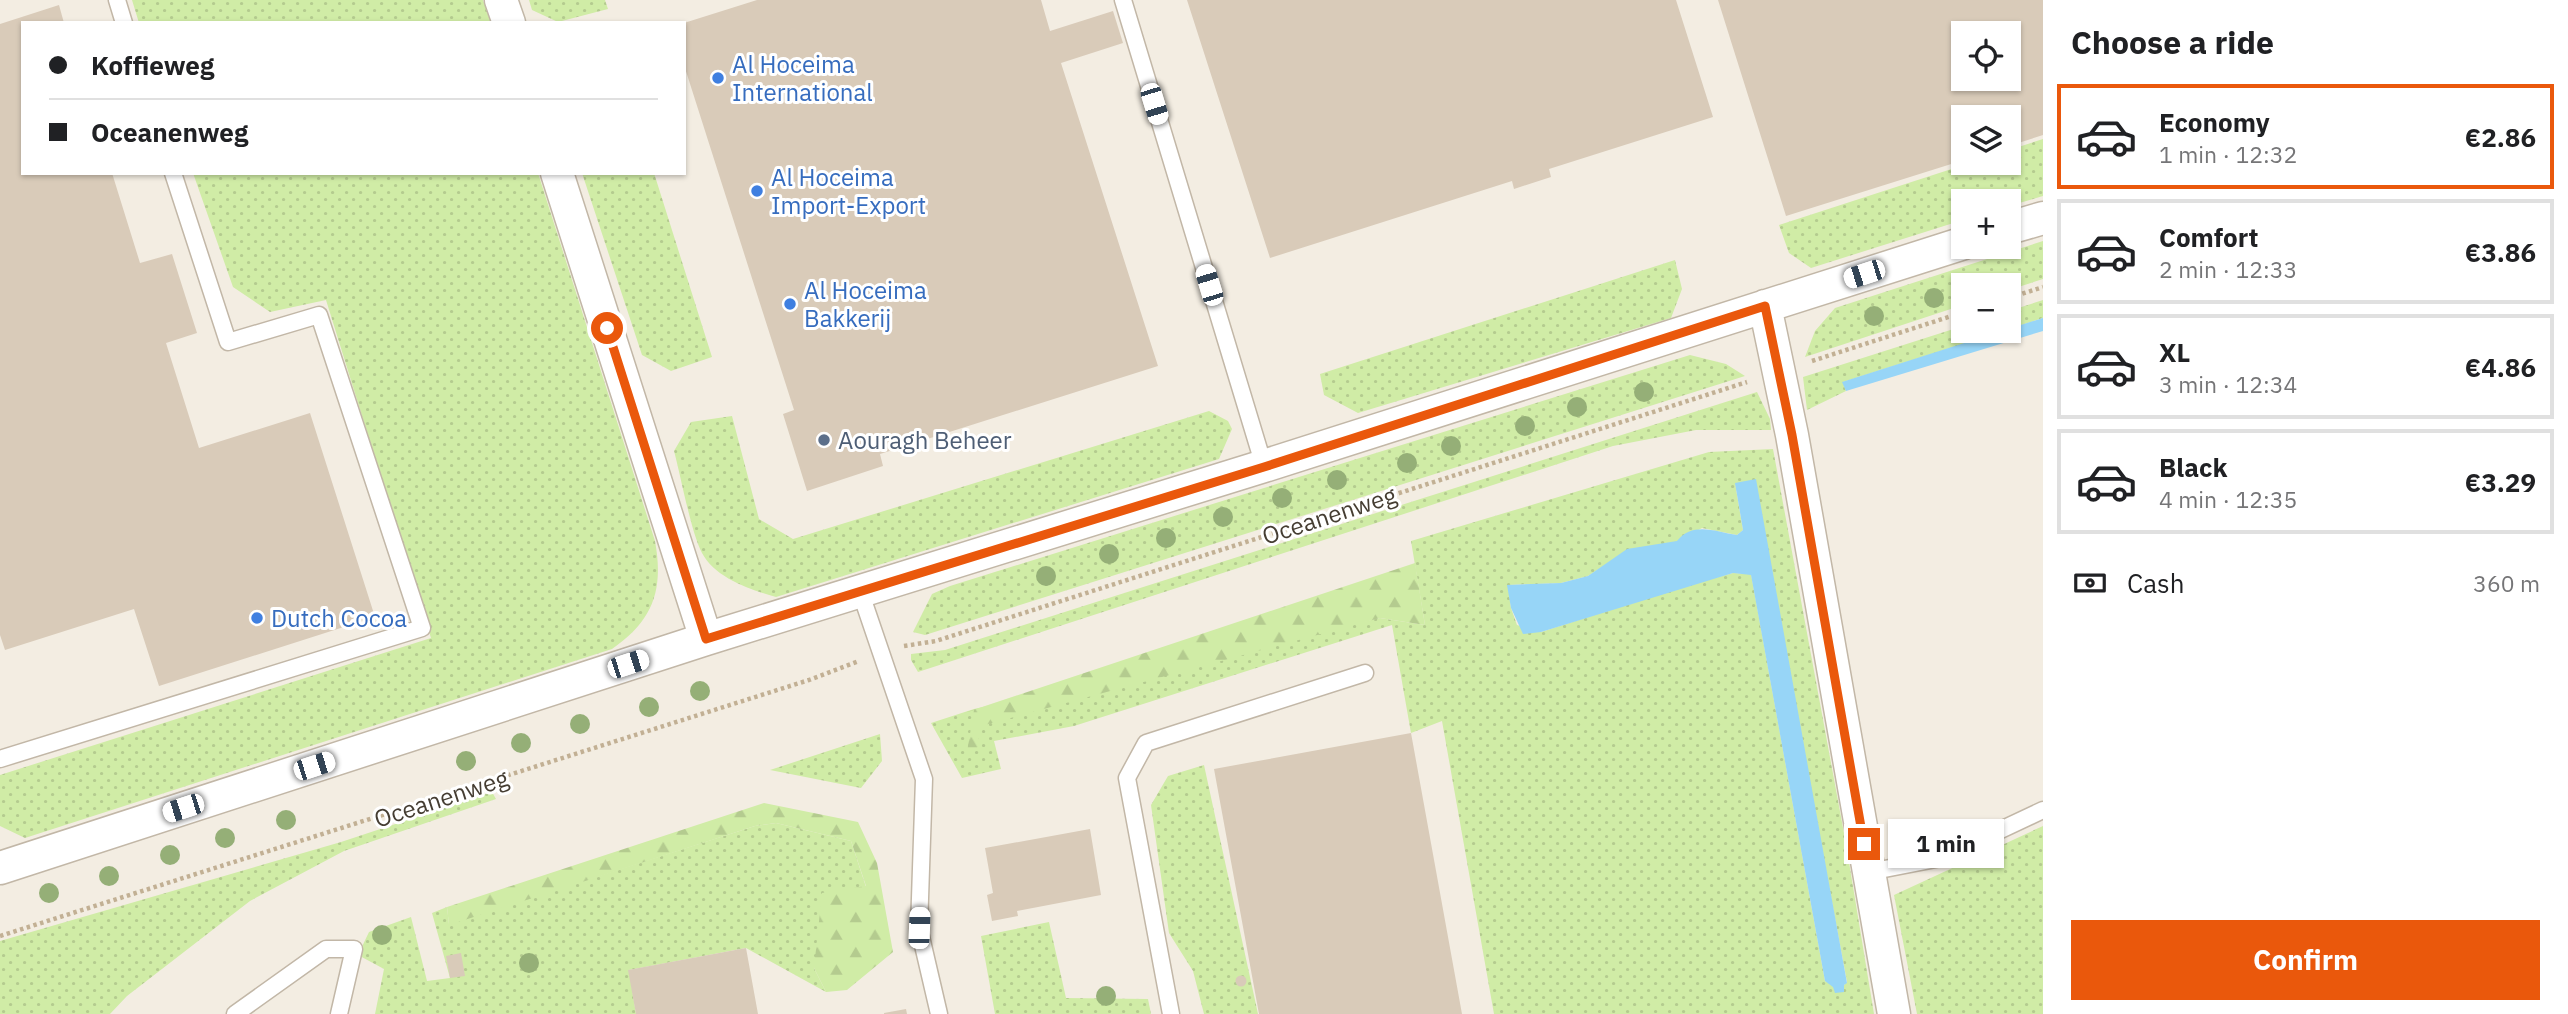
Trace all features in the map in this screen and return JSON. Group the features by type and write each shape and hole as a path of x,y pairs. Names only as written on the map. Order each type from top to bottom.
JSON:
{"street":[{"path":"501,0 508,21"},
{"path":"558,175 706,639"},
{"path":"2021,224 2043,218"},
{"path":"0,868 706,639 1264,467 1951,247"},
{"path":"1765,306 1792,435 1894,1014"}],"lane":[{"path":"117,0 123,21"},
{"path":"1123,0 1264,467"},
{"path":"0,759 422,628 319,314 228,342 174,175"},
{"path":"860,591 924,779 919,928 939,1014"},
{"path":"1171,1014 1128,778 1146,743 1365,673"},
{"path":"1869,872 1941,858 2043,810"},
{"path":"235,1014 251,1008 326,949 354,949 339,1014"}],"path":[{"path":"2021,294 2043,287"},
{"name":"Oceanenweg","path":"0,936 373,820 914,643 936,641 1951,316"}],"green space":[{"path":"132,0 483,0 490,21 138,21"},
{"path":"529,0 605,0 608,9 562,21 532,10"},
{"path":"2043,139 2043,196 2021,202 2021,189 1951,189 1951,224 1811,268 1789,253 1779,225 1951,169 1951,175 2021,175 2021,146"},
{"path":"194,175 539,175 655,541 658,575 652,603 637,627 612,649 25,838 0,826 0,775 431,638 326,300 270,312 233,287"},
{"path":"583,175 655,175 712,357 671,371 642,355"},
{"path":"2043,241 2043,279 2021,286 2021,273 1951,273 1951,309 1805,357 1815,331 1835,308 1987,259 2021,259 2021,248"},
{"path":"1675,260 1682,289 1671,318 1358,413 1324,395 1320,374"},
{"path":"2043,300 2043,318 2021,325 2021,307"},
{"path":"1951,330 1951,343 1966,343 1843,382 1846,391 1807,410 1803,377"},
{"path":"1690,355 1726,364 1745,376 925,635 913,632 932,594 950,586"},
{"path":"1757,392 1770,419 1771,430 1696,430 1613,446 918,672 911,660 911,654 945,650"},
{"path":"1209,411 1228,421 1232,429 1219,459 776,597 735,582 708,562 694,532 674,451 691,422 732,416 759,519 793,539"},
{"path":"1773,449 1846,844 1874,1014 1494,1014 1442,721 1411,733 1392,625 1074,726 994,741 1001,769 962,778 931,723 974,709 1380,618 1425,625 1411,541 1709,452","holes":["1735,483 1820,838 1847,982 1844,991 1825,981 1751,574 1733,573 1685,586 1541,632 1517,625 1511,608 1508,585 1561,583 1588,576 1605,565 1678,541 1702,528 1737,535 1743,530"]},
{"path":"1415,563 1425,625 1380,618 977,727 979,747 967,752 974,710 958,715"},
{"path":"880,734 882,761 861,788 770,770"},
{"path":"1204,765 1258,1014 1204,1014 1193,971 1169,933 1151,805 1168,776"},
{"path":"492,792 496,799 344,851 250,901 127,996 110,1014 0,1014 0,941 341,842"},
{"path":"764,803 858,822 877,863 893,952 847,990 826,992 814,968 822,893 866,886 851,841 776,823 755,826 449,925 447,907"},
{"path":"776,823 851,841 866,887 814,968 826,992 746,948 629,970 636,1014 375,1014 384,969 358,955 369,932 411,917 427,981 450,978 432,913 447,907 449,924 755,826"},
{"path":"2043,826 2043,1014 1917,1014 1894,895"},
{"path":"1049,922 1066,998 1148,999 1151,1014 995,1014 981,936"}],"water":[{"path":"2043,318 2043,331 2021,338 2021,325"},
{"path":"1964,343 2004,343 1846,391 1842,382"},
{"path":"1756,479 1847,983 1844,985 1844,992 1835,993 1833,987 1825,981 1751,575 1733,573 1541,632 1523,634 1511,608 1507,585 1561,583 1588,576 1627,549 1677,541 1690,531 1705,529 1737,535 1743,530 1735,483"}],"building":[{"path":"757,0 1041,0 1050,31 1113,11 1123,43 1061,63 1158,366 880,454 883,466 807,491 783,414 794,410 686,71 686,22"},
{"path":"1187,0 1676,0 1713,117 1549,169 1551,177 1514,189 1512,181 1270,258"},
{"path":"1718,0 2043,0 2043,135 2021,142 2021,105 1951,105 1951,164 1786,216"},
{"path":"59,5 63,21 21,21 21,175 113,175 140,263 172,254 197,333 166,343 199,448 310,413 375,617 159,686 134,609 5,650 0,635 0,24"},
{"path":"1411,733 1462,1014 1259,1014 1214,769"},
{"path":"1090,829 1101,895 1017,911 1018,916 992,921 987,895 993,893 985,848"},
{"path":"746,948 758,1014 636,1014 628,970"},
{"path":"461,953 465,976 450,978 446,956"},
{"path":"1241,975 1247,981 1241,987 1235,981"},
{"path":"906,1009 907,1014 884,1014 884,1013"}],"place":[{"name":"Al Hoceima International","path":"718,78"},
{"name":"Al Hoceima Import-Export","path":"757,191"},
{"name":"Al Hoceima Bakkerij","path":"790,304"},
{"name":"Aouragh Beheer","path":"824,440"},
{"name":"Dutch Cocoa","path":"257,618"}],"route":[{"path":"607,328 706,639 1264,467 1765,306 1792,435 1864,844"}]}
